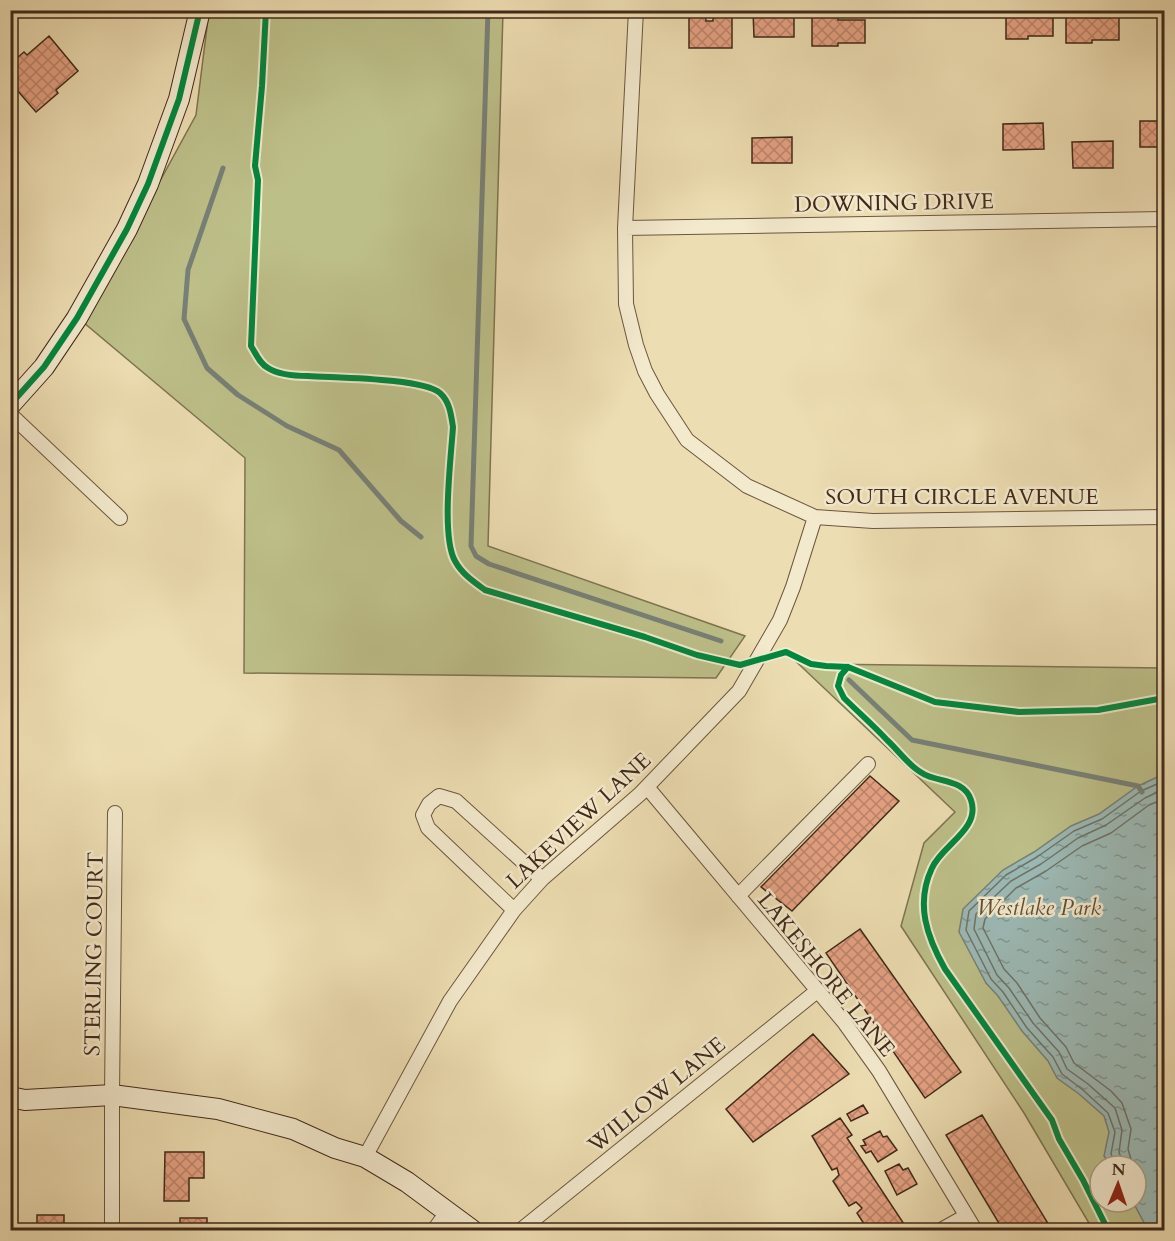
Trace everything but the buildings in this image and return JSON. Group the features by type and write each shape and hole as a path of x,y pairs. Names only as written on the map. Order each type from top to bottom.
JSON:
{"street":[{"path":"10,405 44,367 77,318 127,229 148,184 172,119 200,10"},
{"name":"SOUTH CIRCLE AVENUE","path":"636,10 625,228 626,304 636,345 657,394 687,440 747,486 815,517 873,521 1164,517"},
{"name":"DOWNING DRIVE","path":"625,228 1164,219"},
{"path":"10,414 120,518"},
{"name":"LAKEVIEW LANE","path":"365,1157 450,1001 514,910 542,879 646,787 739,691 780,620 815,517"},
{"path":"738,896 868,764"},
{"name":"LAKESHORE LANE","path":"646,787 843,1022 879,1071 975,1230"},
{"path":"514,910 428,828 423,815 429,804 439,796 456,801 542,879"},
{"name":"STERLING COURT","path":"112,1230 115,813"},
{"name":"WILLOW LANE","path":"521,1230 817,991"},
{"path":"15,1101 112,1095 218,1109 293,1129 335,1148 365,1157 407,1182 472,1230"},
{"path":"434,1230 448,1211"},
{"path":"941,1230 966,1216"}],"green space":[{"path":"209,11 503,11 488,546 745,636 716,678 244,673 245,458 83,322 196,115"},
{"name":"Westlake Park","path":"786,652 811,664 1164,668 1164,1230 1093,1230 1024,1113 901,926 924,843 955,812"}],"water":[{"path":"1164,774 1164,1230 1148,1230 1139,1214 1148,1214 1148,1154 1104,1154 1109,1132 1104,1116 1057,1078 1048,1061 986,983 959,932 963,909 1003,870 1071,826 1099,814 1138,786"}],"waterway":[{"path":"488,10 471,546 476,556 489,564 721,641"},
{"path":"223,168 188,270 184,319 207,368 238,395 287,426 339,450 401,521 421,537"},
{"path":"849,680 912,740 1138,786 1142,792"}],"cycle path":[{"path":"10,405 44,367 77,318 127,229 148,184 179,99 200,10"},
{"path":"266,10 255,166 258,180 251,346 265,366 282,374 416,384 440,393 448,405 453,427 448,534 455,561 477,584 485,590 645,637 697,655 740,665 786,652 811,664 848,667 935,702 1019,712 1098,710 1164,698"},
{"path":"848,667 841,675 838,686 844,698 916,769 928,776 959,786 964,789 971,800 973,810 971,820 937,860 927,881 924,907 928,932 945,969 1052,1120 1059,1139 1108,1230"}]}
